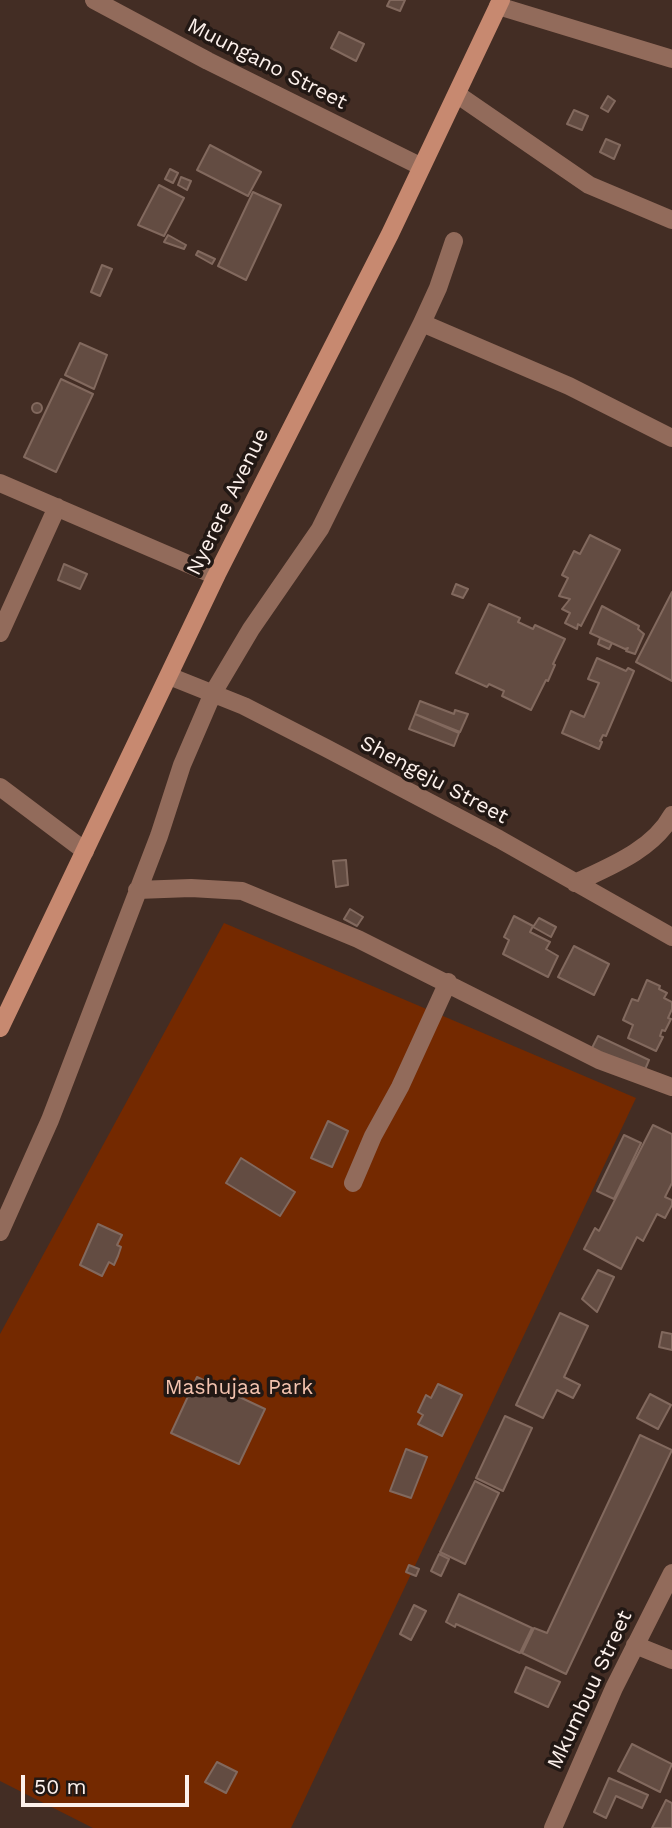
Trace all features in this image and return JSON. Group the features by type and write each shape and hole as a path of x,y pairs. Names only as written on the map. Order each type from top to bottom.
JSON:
{"street":[{"name":"Muungano Street","path":"94,0 208,61 420,166"},
{"name":"Nyerere Avenue","path":"0,1027 216,576 390,234 420,166 458,95 500,3"},
{"path":"500,3 672,60"},
{"path":"458,95 589,185 672,220"},
{"path":"0,1233 50,1119 159,836 181,765 213,694 251,629 320,528 422,323 438,288 454,241"},
{"path":"422,323 569,386 672,438"},
{"path":"0,483 216,576"},
{"path":"0,633 57,506"},
{"name":"Shengeju Street","path":"169,676 244,706 326,748 499,839 672,937"},
{"path":"0,787 85,850"},
{"path":"575,883 615,865 641,848 667,824 672,815"},
{"path":"137,890 191,888 242,891 358,939 599,1060 672,1087"},
{"path":"353,1183 448,982"},
{"name":"Mkumbuu Street","path":"553,1828 635,1645 672,1573"},
{"path":"635,1645 672,1660"}],"green space":[{"name":"Mashujaa Park","path":"224,923 636,1098 291,1828 93,1828 0,1781 0,1334"}],"building":[{"path":"390,0 405,0 400,11 387,6"},
{"path":"339,32 364,44 356,61 331,48"},
{"path":"608,96 615,101 608,112 601,108"},
{"path":"574,110 588,116 582,130 567,124"},
{"path":"606,139 620,145 614,159 600,152"},
{"path":"210,145 261,172 248,196 197,170"},
{"path":"170,169 178,173 173,183 165,179"},
{"path":"181,177 191,181 187,190 178,185"},
{"path":"159,185 184,198 164,236 138,225"},
{"path":"253,192 281,205 246,280 218,266"},
{"path":"168,235 186,245 184,249 164,242"},
{"path":"198,251 215,259 212,264 196,255"},
{"path":"102,265 112,269 100,296 91,292"},
{"path":"80,343 107,355 94,389 65,375"},
{"path":"61,379 93,394 56,472 24,457"},
{"path":"37,403 41,404 41,412 37,413 33,412 32,408 33,404"},
{"path":"590,535 620,550 577,629 565,623 570,613 562,609 570,599 559,596 568,578 562,575 574,551 580,554"},
{"path":"64,564 87,574 80,589 58,580"},
{"path":"456,584 468,589 463,598 452,594"},
{"path":"672,592 672,681 636,662"},
{"path":"489,604 520,618 518,622 533,629 535,625 565,639 548,681 546,680 531,710 502,696 504,691 489,684 487,687 456,673"},
{"path":"602,606 639,626 638,629 644,634 635,654 626,651 628,648 590,633"},
{"path":"600,638 612,643 609,649 598,644"},
{"path":"597,658 626,671 628,668 634,671 606,736 603,735 600,741 602,742 599,749 562,733 571,711 584,717 599,683 588,679"},
{"path":"420,701 454,714 455,710 468,714 460,732 415,714"},
{"path":"415,714 459,733 454,746 409,729"},
{"path":"346,860 348,885 336,887 333,861"},
{"path":"350,909 363,917 357,926 344,919"},
{"path":"514,916 533,926 530,932 550,942 546,949 558,956 548,977 503,954 509,940 504,937"},
{"path":"539,918 556,927 551,937 533,927"},
{"path":"574,946 609,964 594,995 558,977"},
{"path":"647,980 660,986 659,989 667,993 664,998 672,1002 668,1018 671,1019 665,1031 662,1030 660,1036 663,1037 656,1051 628,1038 633,1025 623,1020 632,999 638,1001"},
{"path":"598,1036 649,1060 642,1077 590,1052"},
{"path":"328,1121 348,1131 332,1167 311,1158"},
{"path":"653,1125 672,1134 672,1183 665,1197 672,1200 672,1205 665,1218 657,1214 643,1241 637,1237 621,1269 584,1249 595,1228 599,1231"},
{"path":"624,1135 641,1143 614,1199 597,1191"},
{"path":"241,1158 295,1192 280,1216 226,1183"},
{"path":"98,1224 122,1235 117,1245 121,1247 114,1265 109,1262 102,1276 80,1265"},
{"path":"598,1270 614,1277 597,1312 582,1299"},
{"path":"560,1313 588,1326 564,1377 580,1385 573,1398 557,1390 543,1418 516,1405"},
{"path":"662,1332 672,1334 672,1350 659,1347"},
{"path":"197,1377 265,1409 239,1464 171,1433"},
{"path":"438,1384 462,1395 442,1436 418,1424 423,1415 418,1412 426,1395 431,1398"},
{"path":"650,1394 671,1405 658,1429 637,1418"},
{"path":"505,1416 532,1428 503,1491 476,1478"},
{"path":"640,1435 672,1450 566,1674 522,1653 534,1628 547,1633"},
{"path":"406,1449 427,1457 411,1498 390,1491"},
{"path":"475,1481 499,1493 465,1564 440,1552"},
{"path":"439,1554 449,1559 441,1576 431,1571"},
{"path":"409,1565 419,1569 416,1576 406,1572"},
{"path":"459,1594 532,1628 520,1653 446,1622"},
{"path":"414,1605 426,1611 411,1640 400,1634"},
{"path":"526,1667 560,1682 548,1707 515,1692"},
{"path":"632,1744 672,1764 660,1792 618,1771"},
{"path":"217,1762 237,1772 226,1793 205,1782"},
{"path":"609,1778 648,1795 642,1808 616,1796 606,1818 594,1812"},
{"path":"666,1800 672,1803 672,1828 652,1828"}]}
